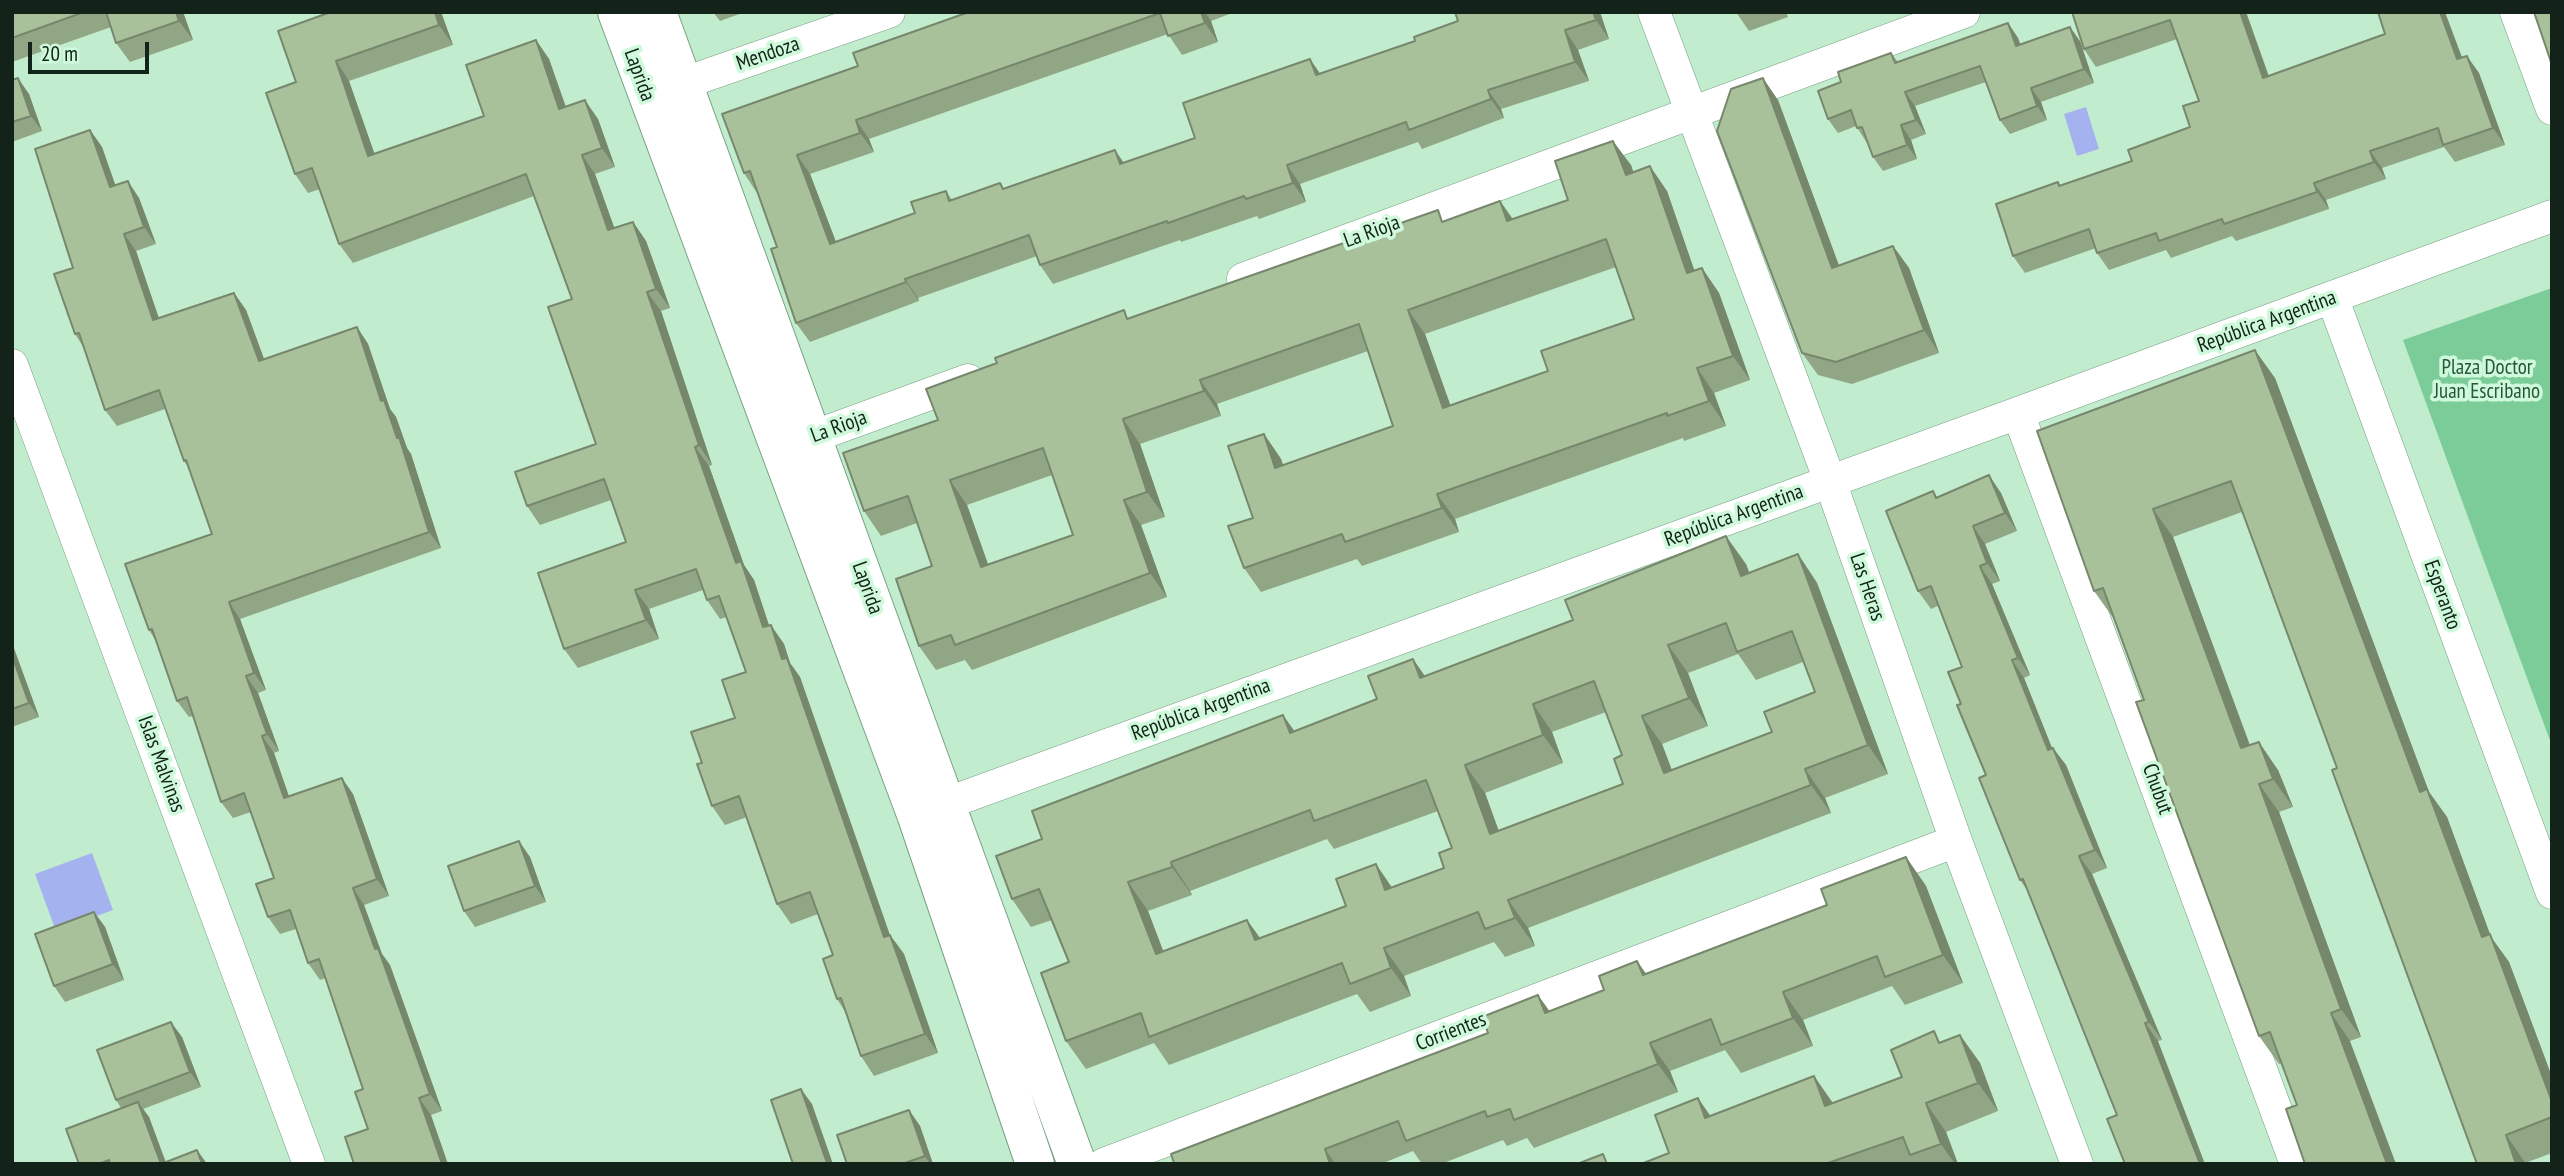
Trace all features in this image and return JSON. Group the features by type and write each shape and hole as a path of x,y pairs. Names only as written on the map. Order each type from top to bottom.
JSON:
{"main road":[{"name":"Laprida","path":"617,12 646,96 795,443 931,809 1077,1164"},
{"name":"Laprida","path":"657,12 682,83 795,443"},
{"name":"Laprida","path":"931,809 1035,1164"}],"street":[{"name":"Mendoza","path":"646,96 889,12"},
{"name":"Las Heras","path":"1654,12 1830,481 1956,841 2077,1164"},
{"name":"La Rioja","path":"1219,288 1964,12"},
{"path":"2516,12 2552,109"},
{"name":"República Argentina","path":"931,809 2552,216"},
{"name":"Esperanto","path":"2332,298 2552,893"},
{"name":"Islas Malvinas","path":"12,365 309,1164"},
{"name":"La Rioja","path":"795,443 996,369"},
{"name":"Chubut","path":"2018,413 2296,1164"},
{"name":"Corrientes","path":"1104,1164 1956,841"}],"green space":[{"name":"Plaza Doctor Juan Escribano","path":"2552,288 2552,746 2403,340"}],"water":[{"path":"2086,107 2099,149 2077,156 2064,114"},
{"path":"92,853 113,910 56,931 35,874"}],"building":[{"path":"12,12 84,12 12,38"},
{"path":"106,12 176,12 179,21 116,43"},
{"path":"331,12 435,12 439,25 336,61 368,156 484,116 466,65 536,40 559,109 585,100 602,148 582,155 608,230 633,222 656,289 647,292 699,445 695,447 736,563 741,561 763,627 771,625 782,659 787,658 884,937 890,935 925,1034 861,1056 841,998 837,999 823,959 833,955 810,892 777,904 739,796 712,806 697,764 702,763 691,732 735,718 722,680 746,672 719,596 707,600 696,569 635,590 646,620 564,649 538,573 626,542 604,479 527,506 515,472 596,444 548,307 572,299 526,174 339,244 312,168 295,174 266,93 296,82 278,31"},
{"path":"969,12 1201,12 1205,23 1168,36 1160,13 856,120 860,133 797,155 830,244 915,213 911,202 946,191 949,201 1000,183 1003,189 1115,150 1120,164 1195,138 1183,103 1310,59 1316,75 1415,41 1414,37 1458,21 1455,12 1593,12 1596,20 1565,30 1575,62 1488,90 1491,99 1409,130 1406,122 1287,165 1293,183 1246,199 1244,196 1040,265 1029,235 905,279 906,282 796,323 771,249 777,247 750,171 744,173 722,114 858,66 853,53"},
{"path":"2072,12 2240,12 2263,78 2385,34 2378,12 2440,12 2457,59 2467,56 2493,128 2443,145 2438,128 2370,151 2374,162 2314,183 2317,192 2224,224 2222,219 2159,241 2156,233 2097,253 2089,229 2013,256 1996,204 2058,182 2059,186 2132,161 2128,150 2190,127 2183,106 2199,101 2170,20 2084,49"},
{"path":"2534,12 2552,12 2552,65"},
{"path":"2008,23 2016,46 2070,27 2084,69 2031,88 2037,106 2000,120 1980,66 1905,92 1916,120 1901,125 1907,145 1873,157 1862,127 1857,128 1851,110 1828,119 1818,91 1841,82 1838,72 1891,53 1895,63"},
{"path":"18,78 31,116 12,122 12,80"},
{"path":"1763,78 1832,268 1893,246 1924,330 1836,362 1802,353 1717,131 1731,89"},
{"path":"90,130 110,187 128,181 144,227 124,234 153,320 234,293 259,361 357,327 381,401 384,400 397,438 399,437 429,532 229,602 254,673 246,676 267,734 262,736 284,798 342,778 377,879 353,888 375,949 378,948 430,1094 419,1098 442,1164 354,1164 345,1137 368,1129 355,1092 363,1089 319,959 308,963 290,910 268,917 256,884 274,878 244,793 221,802 187,697 177,701 152,629 149,630 125,564 212,534 159,390 105,410 79,333 75,334 54,274 73,268 35,149"},
{"path":"1613,141 1626,175 1650,166 1687,273 1702,268 1733,356 1697,368 1709,401 1667,416 1667,413 1437,494 1442,508 1345,542 1342,534 1244,568 1228,526 1253,518 1228,446 1264,434 1275,468 1393,426 1359,324 1200,380 1204,391 1123,419 1147,492 1124,500 1150,573 955,645 951,635 919,646 896,579 932,566 908,496 864,511 843,453 938,420 926,389 997,363 995,358 1124,310 1127,319 1438,210 1442,222 1500,201 1507,221 1568,200 1555,161","holes":["1606,239 1634,319 1541,351 1548,371 1443,408 1408,310","1043,448 1073,535 981,567 950,480"]},
{"path":"2255,350 2420,792 2427,789 2482,937 2490,934 2552,1102 2552,1117 2506,1135 2516,1164 2477,1164 2332,770 2337,768 2231,481 2153,509 2241,748 2259,742 2273,779 2259,784 2341,1009 2331,1013 2387,1164 2305,1164 2286,1109 2297,1105 2270,1032 2259,1036 2136,702 2144,700 2103,588 2094,591 2037,431"},
{"path":"1989,475 2005,513 1973,526 1987,563 1980,566 2018,658 2012,660 2048,750 2053,748 2095,850 2079,856 2149,1022 2145,1023 2200,1164 2125,1164 2107,1119 2117,1115 2023,879 2020,880 1979,778 1986,775 1957,705 1961,704 1948,672 1962,667 1931,586 1918,591 1886,511 1933,491 1936,498"},
{"path":"1726,536 1741,576 1798,554 1868,745 1805,769 1811,785 1508,900 1515,918 1485,929 1478,912 1384,948 1391,968 1350,984 1342,963 1149,1037 1141,1013 1066,1041 1041,973 1069,962 1039,889 1012,899 996,856 1042,839 1032,811 1283,715 1290,733 1377,699 1368,676 1413,659 1420,678 1573,620 1565,600","holes":["1726,623 1737,652 1792,631 1815,692 1764,712 1772,732 1664,773 1642,716 1689,698 1668,645","1594,681 1622,755 1614,759 1623,784 1490,834 1465,765 1543,735 1533,704","1426,780 1452,848 1439,853 1444,868 1385,890 1376,864 1336,879 1346,906 1255,940 1247,920 1156,954 1128,882 1172,867 1171,862 1310,810 1314,821"]},
{"path":"12,656 29,703 12,709"},
{"path":"519,841 535,886 464,911 448,866"},
{"path":"1906,857 1943,955 1885,977 1877,956 1783,992 1793,1018 1721,1045 1711,1019 1650,1043 1658,1064 1514,1120 1510,1109 1487,1117 1485,1111 1406,1141 1398,1121 1325,1149 1330,1164 1172,1164 1171,1154 1488,1033 1482,1017 1538,995 1545,1013 1604,990 1599,976 1637,961 1643,975 1827,905 1821,889"},
{"path":"94,912 113,964 54,986 35,934"},
{"path":"171,1022 190,1072 116,1100 97,1050"},
{"path":"1934,1031 1939,1043 1960,1035 1978,1083 1926,1103 1941,1144 1910,1155 1903,1137 1825,1164 1641,1164 1669,1153 1655,1115 1698,1098 1705,1118 1814,1076 1825,1106 1902,1077 1891,1050"},
{"path":"801,1089 827,1163 824,1164 793,1164 771,1100"},
{"path":"138,1102 161,1164 110,1164 109,1160 99,1164 79,1164 66,1129"},
{"path":"909,1110 925,1156 902,1164 847,1164 837,1135"},
{"path":"197,1150 202,1164 161,1164"},
{"path":"1603,1154 1607,1164 1577,1164"}]}
